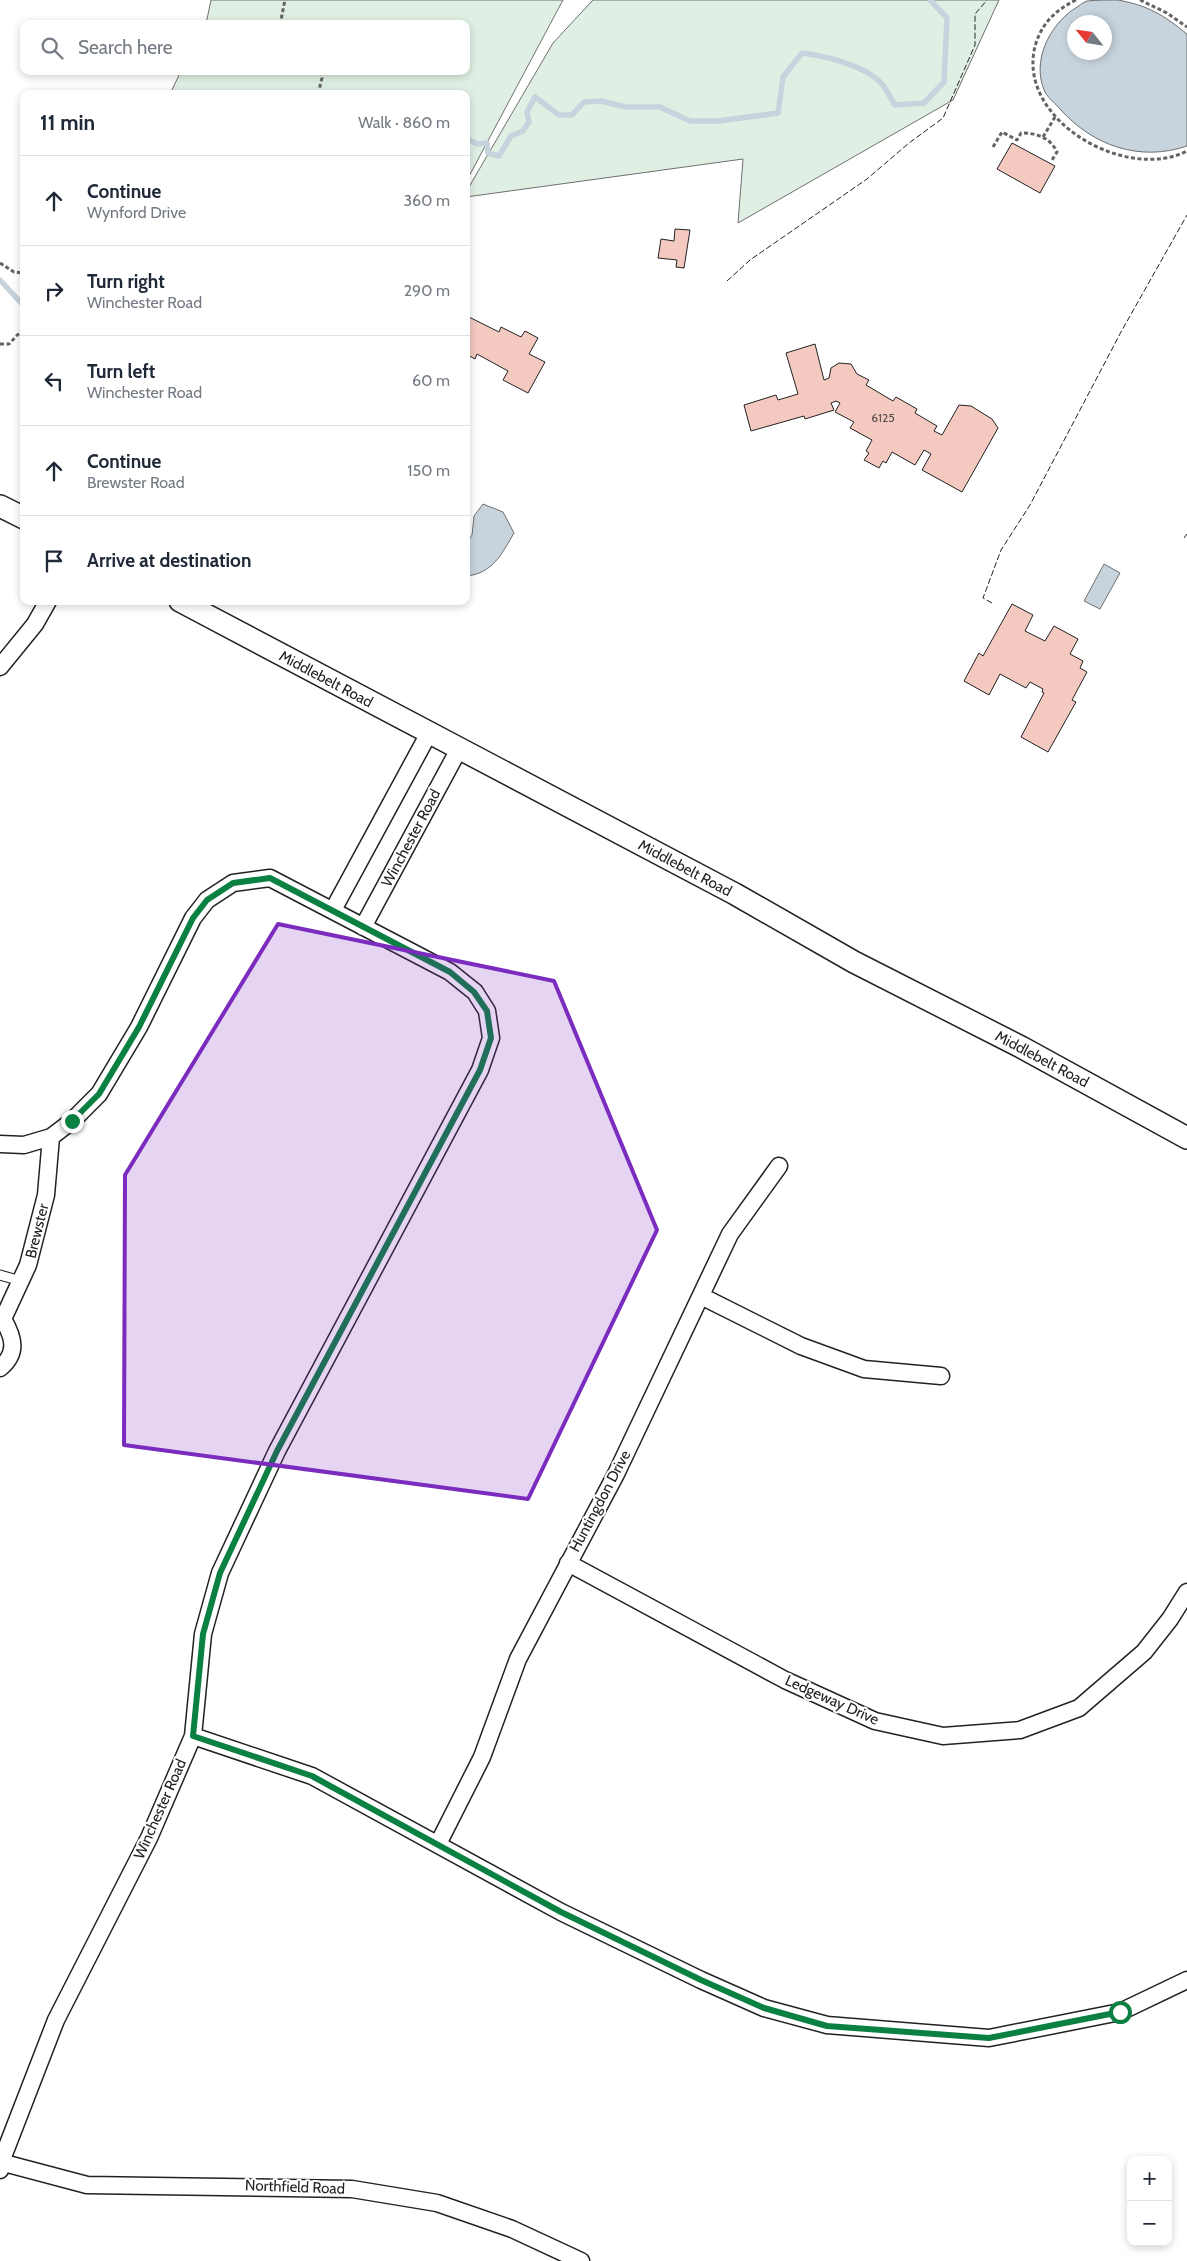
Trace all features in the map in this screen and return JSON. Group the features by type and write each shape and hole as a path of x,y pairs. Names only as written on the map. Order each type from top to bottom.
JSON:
{"street":[{"path":"0,506 20,516"},
{"path":"0,667 35,624 46,605"},
{"name":"Middlebelt Road","path":"188,605 735,894 854,962 1082,1080 1187,1138"},
{"path":"332,910 429,733"},
{"name":"Winchester Road","path":"363,927 459,749"},
{"name":"Winchester Road","path":"0,2165 56,2020 149,1838 193,1736 203,1634 220,1573 277,1451 480,1070 491,1038 487,1011 474,992 450,972 270,878 233,883 207,900 193,918 139,1027 99,1094 52,1137"},
{"path":"0,1144 24,1145 52,1137"},
{"name":"Brewster","path":"2,1320 28,1265 46,1195 52,1137"},
{"name":"Huntingdon Drive","path":"438,1844 482,1757 518,1659 616,1474 730,1234 779,1166"},
{"path":"701,1296 801,1346 864,1369 941,1376"},
{"path":"0,1368 9,1360 13,1343 2,1320"},
{"name":"Ledgeway Drive","path":"568,1563 785,1680 875,1721 943,1736 1020,1730 1079,1708 1144,1652 1170,1619 1187,1592"},
{"path":"193,1736 312,1776 561,1912 701,1980 764,2008 827,2026 989,2038 1120,2012 1187,1980"},
{"name":"Northfield Road","path":"0,2165 87,2185 352,2189 428,2201 512,2229 581,2261"}],"lane":[{"path":"0,1275 21,1281"}],"path":[{"path":"281,20 285,0"},
{"path":"1076,0 1057,11 1045,23 1033,55 1034,82 1041,98 1056,117 1088,144 1124,156 1142,159 1166,157 1187,151"},
{"path":"1140,0 1167,13 1187,27"},
{"path":"319,90 322,75"},
{"path":"1043,137 1056,117"},
{"path":"993,147 1002,132 1017,140 1021,133 1034,133 1043,137 1057,152 1052,160"},
{"path":"0,262 14,272 20,273"},
{"path":"0,344 9,344 20,332"}],"highlighted area":[{"path":"278,924 554,981 657,1230 528,1499 124,1445 125,1175"}],"green space":[{"path":"211,0 563,0 470,174 470,90 172,90 179,75 470,75 470,20 207,20"},
{"path":"593,0 999,0 953,100 738,223 743,159 470,196 470,185 553,43"}],"shaded area":[{"path":"1118,0 1138,5 1155,12 1187,34 1187,146 1169,151 1135,151 1102,141 1087,133 1073,122 1045,92 1041,81 1041,57 1050,35 1065,16 1085,2"},
{"path":"483,504 503,512 514,533 495,562 483,571 470,575 470,538 474,516"},
{"path":"1104,564 1120,573 1100,609 1084,601"}],"building":[{"path":"1012,143 1055,166 1040,193 997,169"},
{"path":"675,229 690,230 684,268 676,267 677,260 658,258 661,239 674,241"},
{"path":"470,318 499,332 501,327 521,337 525,331 538,338 529,354 545,362 528,393 503,380 508,371 477,354 475,359 470,356"},
{"path":"815,344 824,380 829,378 831,368 839,363 851,364 857,374 869,380 866,385 893,401 896,397 917,409 915,413 937,426 934,431 942,435 959,405 971,406 992,419 998,428 962,492 922,470 931,454 924,450 915,465 892,452 886,463 883,461 879,468 864,460 869,453 866,451 872,440 850,428 854,422 835,412 840,403 836,401 831,403 834,410 805,419 804,416 751,431 744,405 776,395 778,400 798,394 786,353"},
{"path":"1012,604 1033,615 1025,631 1045,641 1054,626 1078,639 1070,654 1083,661 1080,668 1087,672 1072,700 1076,702 1048,752 1021,737 1044,693 1042,692 1043,689 1030,682 1026,688 1000,674 989,695 964,681 979,653 983,656"}],"waterway":[{"path":"470,140 477,144 487,143 488,153 499,156 511,136 523,131 529,122 527,112 535,97 559,115 572,115 584,102 601,101 626,107 660,107 690,121 718,121 778,113 783,77 802,53 834,59 866,72 882,84 895,105 924,103 944,82 947,18 930,0"},
{"path":"0,280 20,302"}],"fence":[{"path":"727,281 750,260 867,179 909,143 943,118 975,45 975,14 987,0"},
{"path":"992,603 983,598 1001,550 1030,505 1121,332 1187,215"},
{"path":"1184,538 1187,534"}],"route":[{"path":"72,1121 99,1094 139,1027 193,918 207,900 233,883 270,878 450,972 474,992 487,1011 491,1038 480,1070 419,1183 357,1305 277,1451 220,1573 203,1634 193,1736 312,1776 561,1912 701,1980 764,2008 827,2026 989,2038 1120,2012"}]}
